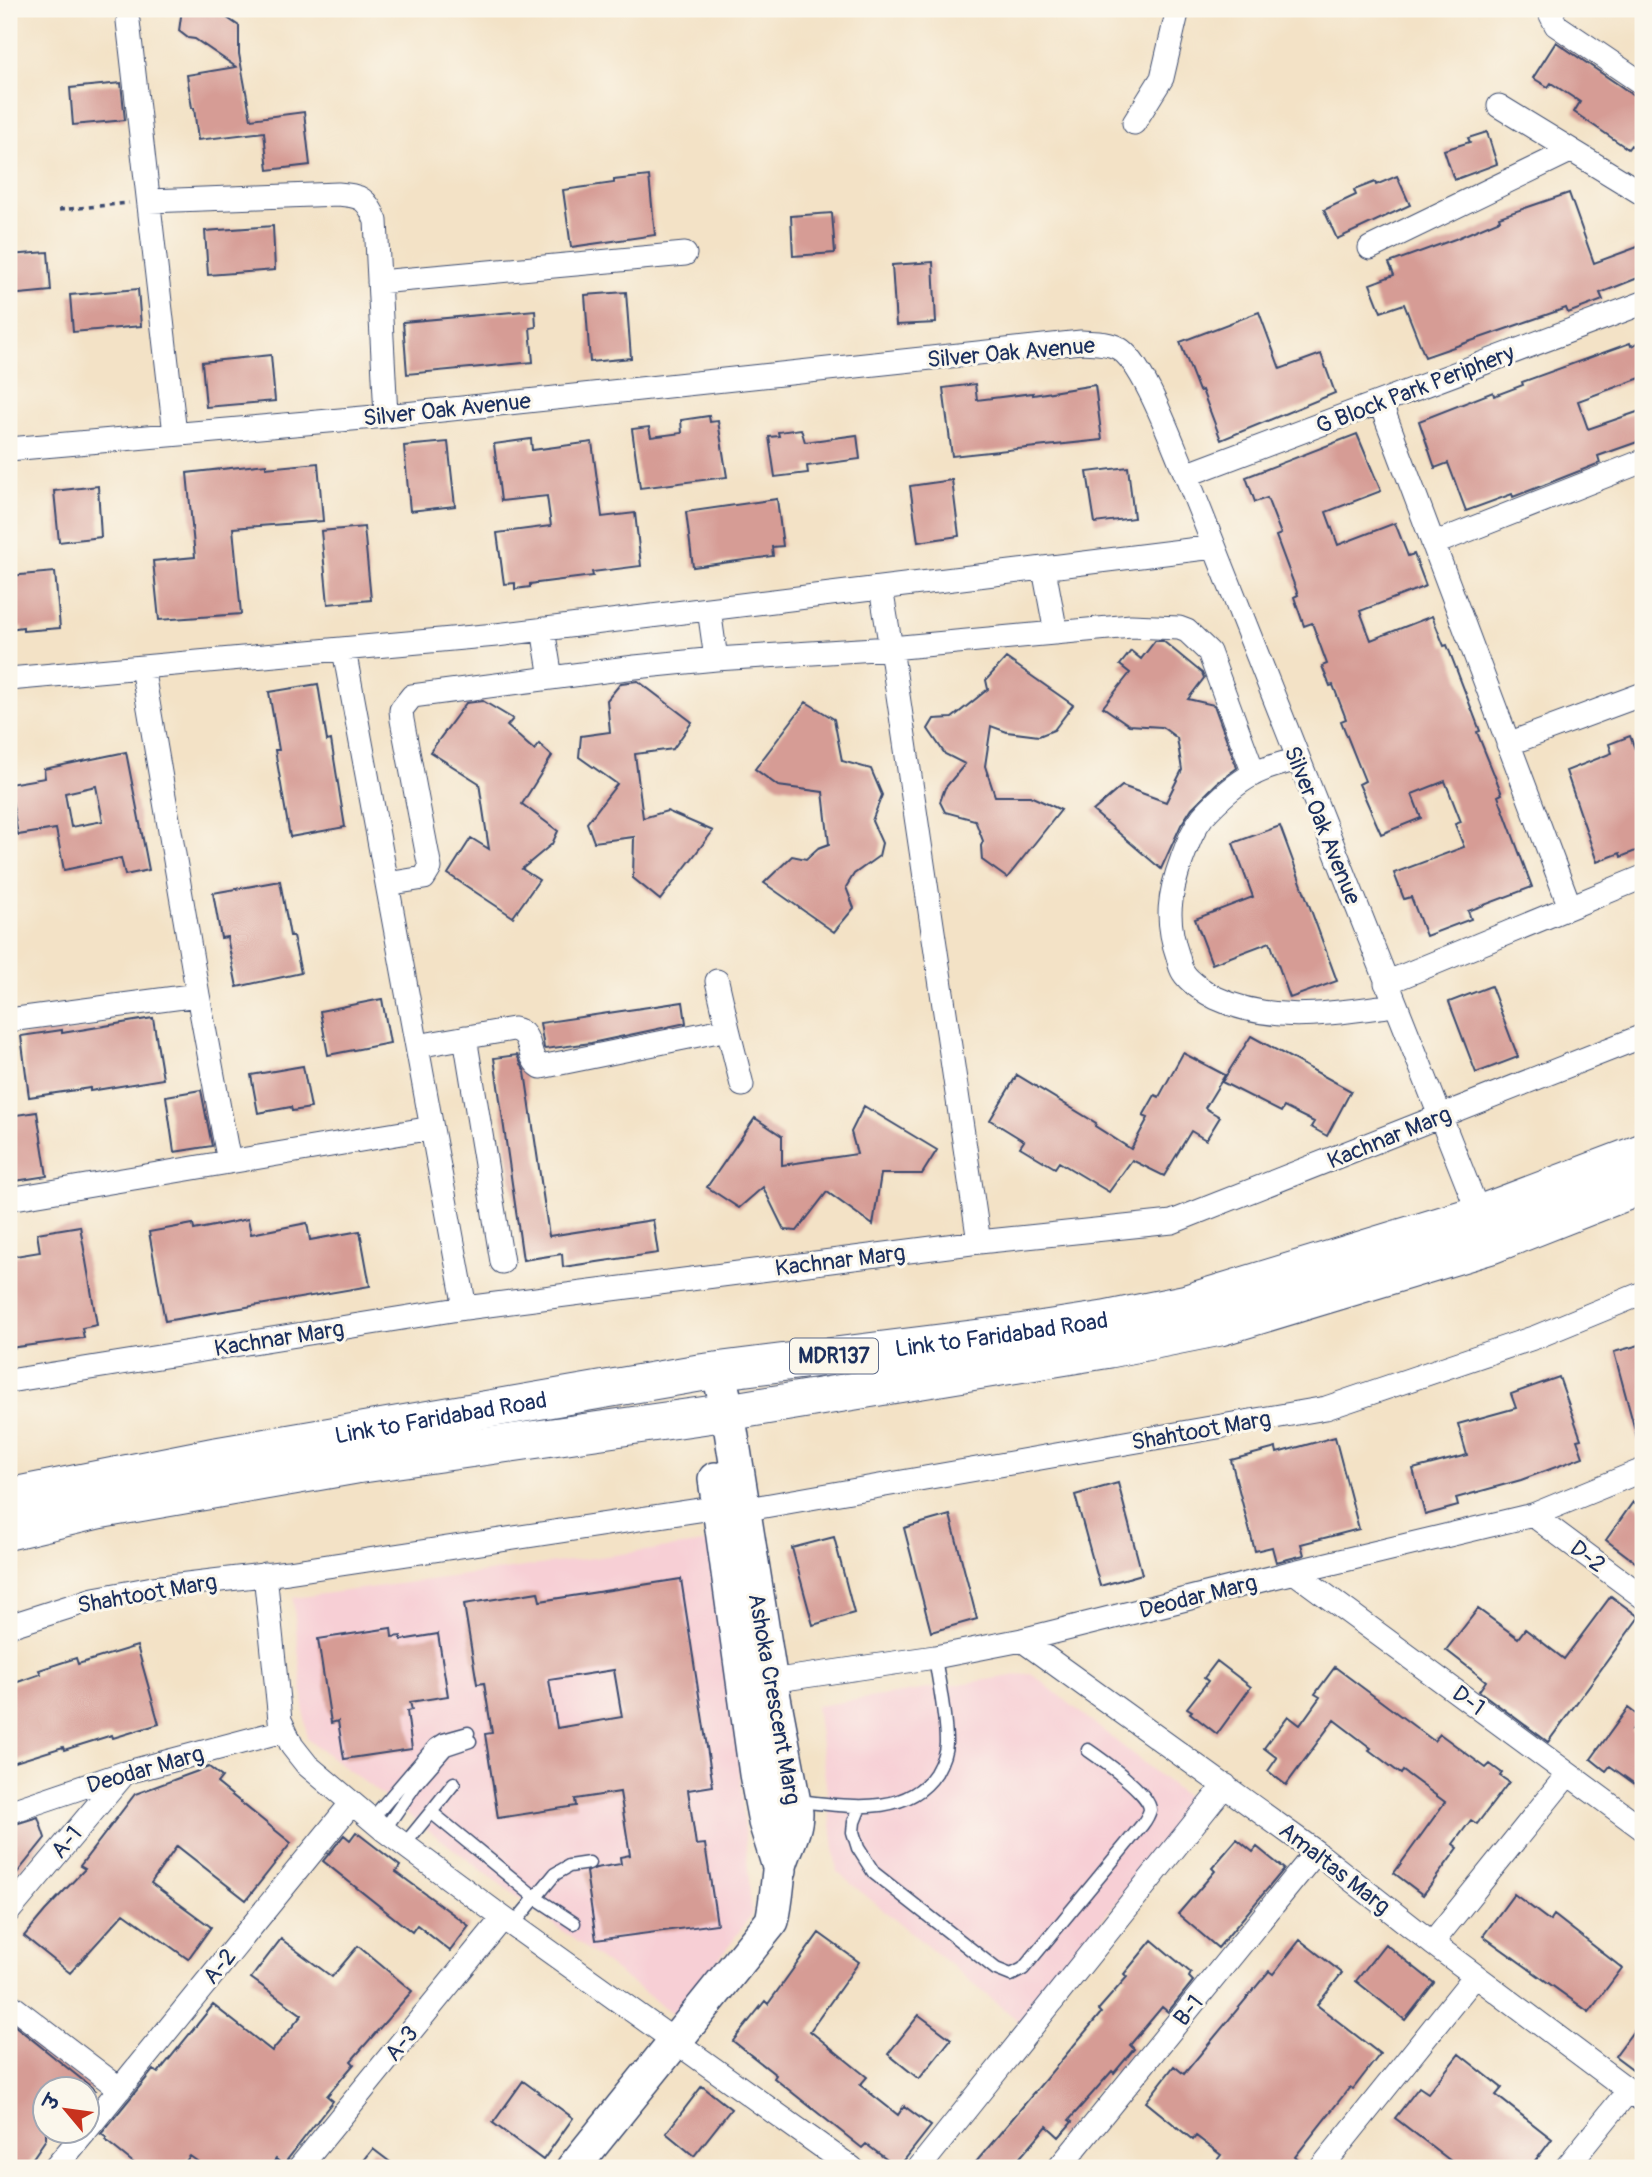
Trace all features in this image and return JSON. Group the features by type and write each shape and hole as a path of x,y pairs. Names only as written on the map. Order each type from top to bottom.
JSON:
{"main road":[{"name":"Link to Faridabad Road","path":"9,1497 216,1456 708,1372 1012,1334 1104,1320 1187,1303 1479,1214 1643,1152"},
{"name":"Link to Faridabad Road","path":"9,1531 98,1510 356,1465 717,1414 1110,1349 1220,1327 1491,1245 1643,1185"}],"street":[{"path":"1134,123 1162,78 1178,9"},
{"path":"1554,9 1552,15 1556,25 1643,84"},
{"path":"128,21 175,434"},
{"path":"1499,106 1643,194"},
{"path":"1370,248 1570,151"},
{"path":"149,201 338,194 356,196 370,205 376,221 386,415"},
{"path":"379,282 685,254"},
{"name":"G Block Park Periphery","path":"1186,475 1643,303"},
{"name":"Silver Oak Avenue","path":"9,449 386,415 1082,342 1105,343 1119,348 1138,367 1186,475 1479,1214"},
{"path":"1380,402 1570,907"},
{"path":"1433,544 1643,461"},
{"path":"9,679 344,650 543,629 1214,547"},
{"path":"1044,569 1056,633"},
{"path":"881,588 979,1242"},
{"path":"709,609 716,659"},
{"path":"387,884 424,878 430,868 401,710 412,695 422,693 716,659 891,648 1131,626 1169,627 1187,631 1209,652 1254,774"},
{"path":"543,629 551,678"},
{"path":"344,650 465,1308"},
{"path":"142,667 229,1162"},
{"path":"1508,744 1643,694"},
{"path":"1297,759 1254,774 1204,815 1191,834 1172,886 1170,925 1183,972 1213,997 1265,1012 1290,1015 1323,1014 1394,1005"},
{"path":"1386,983 1643,877"},
{"path":"717,981 742,1085"},
{"path":"9,1020 198,995"},
{"path":"417,1046 520,1030 527,1037 533,1060 541,1066 728,1029"},
{"name":"Kachnar Marg","path":"9,1381 465,1308 979,1242 1172,1222 1643,1036"},
{"path":"465,1037 502,1262"},
{"path":"9,1199 432,1128"},
{"name":"Shahtoot Marg","path":"9,1626 94,1599 153,1588 288,1572 730,1508 1326,1408 1536,1337 1643,1293"},
{"name":"Ashoka Crescent Marg","path":"573,2168 677,2042 772,1920 778,1897 779,1870 794,1830 794,1801 757,1683 717,1414 708,1372"},
{"name":"Deodar Marg","path":"757,1683 935,1657 1022,1640 1533,1515 1643,1470"},
{"name":"D-2","path":"1533,1515 1643,1597"},
{"name":"D-1","path":"1294,1572 1643,1829"},
{"path":"265,1574 280,1720 284,1731 307,1765 377,1825 508,1922 852,2168"},
{"name":"Amaltas Marg","path":"1022,1640 1317,1852 1475,1976 1636,2095"},
{"path":"757,1683 762,1812 779,1870"},
{"name":"Deodar Marg","path":"9,1812 124,1773 284,1731"},
{"name":"A-1","path":"9,1911 124,1773"},
{"path":"1432,1943 1568,1774"},
{"path":"919,2168 1225,1785"},
{"name":"A-2","path":"102,2111 351,1804"},
{"name":"B-1","path":"1059,2168 1317,1852"},
{"name":"A-3","path":"299,2168 508,1922"},
{"path":"1321,2168 1475,1976"},
{"path":"9,2004 120,2089"},
{"path":"1566,2168 1636,2095"},
{"name":"A-2","path":"55,2168 73,2146"}],"lane":[{"path":"794,1801 860,1807 900,1801 916,1794 938,1770 946,1744 935,1657"},
{"path":"377,1825 446,1749 469,1737"},
{"path":"860,1807 853,1832 858,1848 874,1873 996,1969 1011,1975 1023,1969 1142,1825 1150,1811 1149,1805 1131,1785 1088,1750"},
{"path":"404,1845 454,1783"},
{"path":"431,1812 536,1898 574,1923"},
{"path":"508,1922 536,1898 555,1874 569,1866 589,1863"}],"path":[{"path":"59,209 149,201"}],"shaded area":[{"path":"719,1541 752,1914 677,2017 307,1739 293,1598"},
{"path":"1031,1673 1194,1803 1021,2023 837,1872 816,1706"}],"building":[{"path":"182,9 214,9 239,26 239,54 251,119 304,112 310,165 268,170 264,132 198,140 187,75 236,67 179,31"},
{"path":"1556,42 1635,96 1643,98 1643,153 1631,145 1628,149 1574,112 1580,102 1551,83 1548,87 1533,78"},
{"path":"121,83 125,120 73,125 70,88"},
{"path":"1487,132 1497,164 1454,180 1444,150 1470,142 1468,138"},
{"path":"649,176 655,235 571,247 563,190"},
{"path":"1397,176 1410,205 1337,239 1324,210 1356,195 1354,190"},
{"path":"1569,193 1594,263 1643,245 1643,276 1600,293 1603,300 1568,313 1566,308 1425,357 1404,304 1381,312 1370,284 1394,275 1389,263 1455,239 1500,220 1499,217"},
{"path":"832,213 835,253 793,256 791,216"},
{"path":"273,226 275,270 208,275 205,231"},
{"path":"48,252 51,291 9,295 9,255"},
{"path":"933,262 936,323 896,325 892,265"},
{"path":"138,289 141,326 73,332 70,295"},
{"path":"626,292 631,358 590,362 585,295"},
{"path":"535,310 536,327 530,328 533,362 407,374 403,322"},
{"path":"1259,312 1280,369 1321,354 1335,393 1221,440 1180,342"},
{"path":"1643,341 1643,377 1578,401 1588,429 1643,410 1643,440 1598,456 1600,463 1513,497 1512,494 1466,511 1448,463 1435,468 1419,421 1493,392 1494,396 1523,385 1522,382 1630,343 1631,346"},
{"path":"271,355 275,401 206,407 202,362"},
{"path":"975,384 977,400 1033,395 1095,385 1102,440 952,456 943,388"},
{"path":"709,416 710,422 718,421 727,477 640,488 632,429 649,427 651,437 682,433 681,420"},
{"path":"801,429 805,442 857,435 860,459 807,466 808,473 775,477 769,437 779,436 778,432"},
{"path":"1357,434 1381,491 1326,512 1338,545 1395,523 1408,556 1414,554 1426,586 1360,611 1371,640 1432,616 1444,646 1447,645 1480,731 1477,732 1502,794 1498,796 1532,887 1468,911 1471,919 1426,936 1411,897 1404,899 1394,873 1464,847 1455,824 1461,822 1445,781 1412,794 1421,818 1381,834 1359,784 1365,781 1341,721 1346,719 1333,685 1330,686 1322,666 1327,664 1312,623 1304,626 1294,597 1298,595 1276,536 1281,534 1267,498 1255,502 1246,477"},
{"path":"531,439 532,450 592,442 602,517 635,513 641,566 592,572 593,576 530,584 530,587 515,589 515,583 504,584 497,533 551,526 547,496 501,501 494,444"},
{"path":"448,442 455,506 410,511 404,446"},
{"path":"318,463 323,521 233,528 241,614 159,620 153,561 195,557 187,473 266,464 266,468"},
{"path":"1128,467 1134,518 1095,523 1087,472"},
{"path":"952,480 959,536 918,542 910,486"},
{"path":"98,486 101,537 59,542 54,491"},
{"path":"777,499 783,546 772,547 773,556 693,567 686,512"},
{"path":"364,527 371,600 328,604 321,531"},
{"path":"55,572 60,628 23,631 23,627 9,629 9,576"},
{"path":"1155,641 1163,641 1202,673 1204,678 1188,699 1214,705 1237,768 1192,808 1181,825 1161,869 1093,811 1122,786 1166,802 1182,770 1177,738 1162,727 1129,725 1103,707 1130,673 1120,665 1131,651 1141,659"},
{"path":"1006,658 1073,705 1054,730 1039,736 1007,732 991,726 985,766 995,796 1030,796 1061,810 1007,878 982,860 983,841 975,820 945,812 940,802 945,788 965,764 945,754 928,729 934,719 952,718 988,689 986,680"},
{"path":"638,681 692,722 673,749 635,754 643,818 667,811 713,831 660,900 633,878 634,837 594,842 587,823 617,784 579,757 581,736 610,732 607,700 621,683"},
{"path":"318,684 327,741 331,740 345,827 290,837 275,750 279,750 269,692"},
{"path":"483,701 513,719 507,726 534,750 539,744 552,756 522,804 558,831 552,844 522,869 539,880 513,917 448,874 471,838 489,849 479,783 430,752 466,703"},
{"path":"806,702 834,719 842,761 871,769 882,795 872,821 882,843 879,856 854,874 846,887 854,908 834,932 764,883 792,856 806,859 818,848 829,844 823,792 778,786 755,769"},
{"path":"1630,736 1635,749 1643,746 1643,848 1621,857 1620,853 1597,862 1566,771 1612,753 1609,744"},
{"path":"126,752 149,870 125,875 121,858 64,870 56,829 18,835 9,784 45,778 44,769","holes":["96,786 103,821 71,827 65,793"]},
{"path":"1280,826 1337,981 1290,998 1270,942 1212,964 1195,919 1253,897 1233,843"},
{"path":"280,881 290,936 293,936 301,973 237,987 227,937 221,938 213,893"},
{"path":"1491,986 1518,1057 1476,1073 1449,1002"},
{"path":"382,999 390,1043 328,1055 320,1011"},
{"path":"683,1002 686,1023 591,1043 544,1048 540,1023"},
{"path":"153,1018 163,1079 90,1091 90,1088 29,1097 21,1036 62,1030 62,1033"},
{"path":"1251,1036 1351,1091 1327,1136 1311,1127 1314,1122 1284,1107 1281,1112 1222,1082"},
{"path":"1183,1053 1225,1075 1205,1108 1220,1117 1206,1140 1191,1131 1164,1176 1132,1160 1109,1192 1059,1162 1055,1168 1020,1147 1024,1141 990,1120 1017,1075 1096,1123 1095,1126 1131,1149 1148,1118 1143,1116 1155,1095 1159,1097"},
{"path":"517,1055 525,1072 549,1236 653,1220 658,1253 563,1267 562,1254 523,1260 494,1058"},
{"path":"303,1066 311,1108 292,1111 291,1107 258,1113 251,1075"},
{"path":"201,1090 212,1146 174,1152 166,1096"},
{"path":"864,1106 937,1150 922,1174 881,1174 873,1225 827,1192 797,1231 784,1230 763,1187 739,1208 707,1187 755,1118 782,1136 782,1165 857,1154 851,1132"},
{"path":"37,1112 47,1176 9,1182 9,1116"},
{"path":"248,1219 251,1234 307,1223 310,1240 360,1231 370,1286 165,1321 149,1232 193,1224 194,1230"},
{"path":"80,1226 97,1325 82,1328 84,1338 9,1348 9,1257 40,1252 37,1233"},
{"path":"1643,1344 1643,1440 1638,1441 1614,1352"},
{"path":"1559,1377 1581,1439 1577,1440 1583,1457 1521,1480 1456,1498 1458,1506 1425,1515 1413,1469 1467,1455 1458,1424 1516,1408 1511,1394"},
{"path":"1335,1437 1359,1529 1301,1544 1304,1555 1276,1562 1272,1547 1255,1551 1231,1460 1276,1448 1277,1453"},
{"path":"1118,1483 1142,1574 1100,1586 1075,1495"},
{"path":"1633,1502 1643,1509 1643,1568 1606,1540"},
{"path":"950,1515 977,1619 931,1632 904,1528"},
{"path":"834,1537 854,1613 813,1625 792,1548"},
{"path":"681,1579 713,1786 688,1790 696,1845 705,1844 717,1924 596,1940 586,1872 621,1864 620,1857 630,1855 620,1792 575,1799 576,1806 498,1818 485,1734 492,1733 484,1683 477,1684 464,1604 538,1592 540,1601","holes":["614,1670 622,1717 557,1728 549,1680"]},
{"path":"1611,1596 1639,1617 1548,1742 1479,1691 1486,1681 1446,1650 1478,1609 1518,1638 1525,1629 1564,1659"},
{"path":"391,1628 392,1637 401,1636 401,1640 438,1634 448,1696 410,1702 412,1710 407,1711 412,1749 344,1759 338,1721 331,1723 318,1639"},
{"path":"137,1646 159,1724 64,1750 63,1747 9,1764 9,1685 41,1674 39,1670 76,1658 78,1664"},
{"path":"1217,1661 1251,1687 1217,1734 1187,1708 1208,1681 1204,1678"},
{"path":"1335,1667 1434,1741 1440,1734 1486,1768 1490,1764 1509,1782 1477,1824 1471,1820 1453,1844 1458,1848 1423,1895 1394,1873 1445,1802 1403,1771 1401,1774 1334,1720 1286,1785 1268,1771 1277,1758 1264,1748 1288,1716 1300,1725 1320,1697 1315,1694"},
{"path":"1628,1708 1641,1718 1632,1730 1643,1738 1643,1790 1610,1766 1606,1771 1591,1759"},
{"path":"209,1767 222,1777 217,1783 291,1843 246,1900 177,1846 151,1883 211,1927 188,1959 124,1913 70,1973 24,1936 85,1869 80,1866 135,1794"},
{"path":"38,1817 45,1838 9,1883 9,1826"},
{"path":"356,1832 400,1866 396,1872 469,1926 450,1951 417,1925 412,1932 323,1861 344,1835 350,1840"},
{"path":"1237,1839 1253,1852 1257,1847 1284,1869 1218,1948 1178,1914 1215,1871 1212,1868"},
{"path":"1514,1894 1550,1921 1554,1915 1622,1968 1589,2012 1483,1936"},
{"path":"819,1933 859,1962 810,2031 867,2077 860,2085 898,2115 904,2106 931,2126 898,2168 866,2144 862,2148 774,2078 776,2075 733,2041 765,2001 768,2004"},
{"path":"281,1939 332,1977 358,1946 412,1991 351,2061 354,2064 327,2096 333,2101 283,2165 276,2159 269,2168 207,2168 190,2156 180,2168 140,2168 105,2140 107,2138 102,2133 153,2070 158,2073 213,2005 272,2051 302,2015 251,1978"},
{"path":"1152,1940 1191,1973 1189,1977 1193,1981 1168,2012 1162,2007 1130,2045 1134,2049 1069,2120 1072,2122 1059,2137 1047,2126 1011,2168 971,2168 1101,2013 1098,2010 1127,1977 1124,1974"},
{"path":"1300,1940 1342,1973 1317,2005 1380,2054 1353,2089 1350,2087 1295,2157 1307,2168 1211,2168 1221,2155 1196,2136 1193,2140 1146,2102 1174,2066 1184,2074 1269,1971 1273,1974"},
{"path":"1385,1944 1434,1983 1405,2020 1356,1981"},
{"path":"919,2015 951,2039 919,2079 888,2054"},
{"path":"1643,2018 1643,2077 1615,2056"},
{"path":"9,2021 78,2076 32,2076 32,2146 41,2146 26,2168 9,2168"},
{"path":"1459,2054 1502,2088 1496,2095 1552,2139 1530,2168 1460,2168 1395,2118 1419,2087 1428,2093"},
{"path":"523,2081 573,2118 543,2160 493,2123"},
{"path":"702,2086 731,2109 694,2156 666,2133"},
{"path":"373,2149 398,2168 358,2168"}]}
